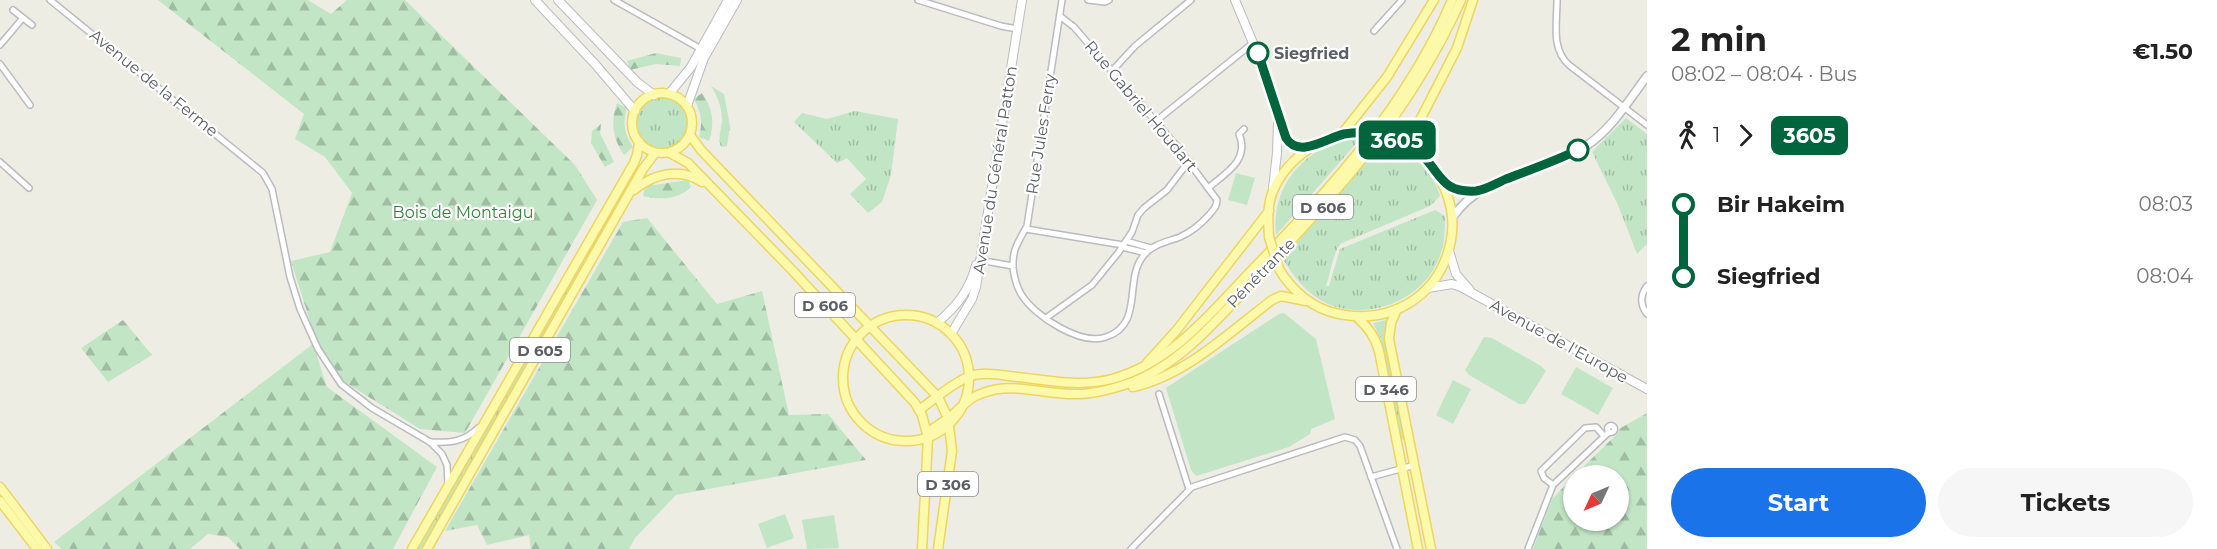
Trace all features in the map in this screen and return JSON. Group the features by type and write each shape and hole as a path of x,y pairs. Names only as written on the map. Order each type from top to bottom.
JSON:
{"main road":[{"path":"535,0 635,111"},
{"path":"558,0 642,87 654,94 669,94 679,98 687,106 692,123 690,135 678,149 670,153 655,153 639,142 632,127 635,111 643,101 654,94"},
{"path":"687,106 704,51 728,0"},
{"path":"669,94 704,51 737,0"},
{"name":"Avenue du Général Patton","path":"951,334 972,300 1020,0"},
{"path":"1235,0 1253,43 1288,142 1295,146 1310,147"},
{"path":"1341,135 1387,77 1434,0"},
{"name":"Pénétrante","path":"1143,368 1169,352 1208,316 1350,163 1410,79 1452,0"},
{"name":"Pénétrante","path":"1109,389 1141,379 1172,360 1227,309 1313,218 1389,125 1430,63 1461,0"},
{"path":"1109,389 1136,387 1177,369 1197,357 1272,300 1281,296 1308,301 1332,313 1357,317 1397,309 1417,298 1428,288 1439,273 1449,251 1453,217 1443,183 1424,157 1419,142 1419,124 1457,48 1473,0"},
{"path":"1278,112 1278,140 1269,211 1269,237 1279,269 1290,284 1308,301"},
{"path":"1273,192 1287,168 1310,147 1341,135 1377,134 1396,140 1424,157"},
{"name":"D 606","path":"690,135 701,150 938,397 948,418"},
{"name":"D 605","path":"412,549 634,163 639,142"},
{"name":"D 605","path":"428,549 655,153"},
{"name":"D 606","path":"670,153 688,163 866,348 910,397 919,410 928,432 969,400 992,390 1018,389 1074,394 1095,393 1109,389"},
{"path":"631,192 654,177 679,174 689,175 710,186"},
{"path":"1143,368 1176,330 1269,211"},
{"name":"Avenue de l'Europe","path":"1449,251 1456,274 1472,292"},
{"name":"Avenue du Général Patton","path":"937,323 950,312 967,289 979,260"},
{"name":"Avenue de l'Europe","path":"1428,288 1452,284 1472,292 1647,389"},
{"name":"D 346","path":"1397,309 1391,323 1389,339 1431,549"},
{"path":"895,316 918,316 937,323 951,334 965,356 969,379 964,402 951,422 932,436 909,441 885,438 865,426 850,408 843,385 845,362 855,340 873,324 895,316"},
{"name":"D 346","path":"1357,317 1370,330 1377,344 1418,549"},
{"name":"D 606","path":"919,410 961,381 976,375 1000,375 1082,383 1111,379 1143,368"},
{"name":"D 306","path":"938,549 952,451 948,418"},
{"name":"D 306","path":"922,549 929,454 928,432"},
{"path":"0,487 47,549"},
{"path":"0,501 36,549"}],"street":[{"name":"Avenue de la Ferme","path":"50,0 263,173 272,189 290,277 300,309 324,357 341,384 364,402 430,442"},
{"path":"614,0 704,51"},
{"path":"918,0 1015,29"},
{"name":"Rue Jules Ferry","path":"1013,266 1016,243 1026,230 1062,0"},
{"path":"1088,0 1107,1"},
{"path":"1112,72 1136,46 1191,0"},
{"path":"1374,31 1402,0"},
{"path":"1557,0 1559,55 1569,66 1647,125"},
{"path":"13,10 32,25"},
{"name":"Rue Gabriel Houdart","path":"1061,17 1074,27 1156,121 1217,200 1215,208 1197,227 1180,237 1151,248"},
{"path":"0,45 22,19"},
{"path":"1156,121 1253,43"},
{"path":"0,64 30,105"},
{"path":"1453,217 1461,204 1478,191 1584,146 1599,135 1616,117 1647,76"},
{"path":"1208,188 1240,159 1244,145 1239,134 1244,129"},
{"path":"1046,318 1092,285 1124,245 1144,208 1167,190 1189,161"},
{"path":"0,162 29,188"},
{"path":"1443,183 1457,189 1478,191"},
{"path":"1026,230 1151,248"},
{"path":"1124,245 1146,253"},
{"path":"979,260 1013,266 1021,294 1046,318 1065,331 1088,338 1104,338 1121,328 1129,316 1137,266 1151,248"},
{"path":"1647,286 1641,301 1647,314"},
{"path":"1159,394 1189,489"},
{"path":"430,442 458,441 469,437 483,424"},
{"path":"1528,549 1553,485 1607,434 1596,427 1585,428 1541,471 1544,478 1553,485"},
{"path":"1131,549 1189,489 1225,475 1345,437 1358,442 1397,549"},
{"path":"430,442 442,454 447,465 448,486"},
{"path":"1371,477 1414,465"}],"green space":[{"name":"Bois de Montaigu","path":"158,0 308,0 331,14 347,0 405,0 575,165 597,200 465,433 420,429 335,376 316,340 291,261 330,252 352,193 325,157 295,139 304,114"},
{"path":"656,53 681,58 680,66 656,64 630,70 627,61"},
{"path":"711,86 724,94 730,126 727,146 721,147 721,110"},
{"path":"702,93 709,104 712,116 709,141 699,137 701,118 694,99"},
{"path":"663,97 673,99 681,105 687,113 689,123 687,133 681,141 673,147 663,149 653,147 645,141 639,133 637,123 639,113 645,105 653,99"},
{"path":"617,103 627,108 625,129 633,147 624,155 617,143 614,130"},
{"path":"855,111 898,119 891,175 882,202 868,213 850,194 866,179 847,158 837,163 794,122 802,113 827,119"},
{"path":"1626,118 1647,134 1647,244 1637,254 1618,205 1592,152"},
{"path":"601,124 600,133 614,162 605,167 591,143 592,131"},
{"path":"1360,139 1276,235 1279,199 1286,183 1297,169 1309,157 1325,148"},
{"path":"1383,142 1411,155 1419,162 1432,178 1440,196 1430,206 1340,244 1333,259 1326,286 1329,286 1340,249 1435,210 1445,216 1445,235 1441,253 1434,269 1411,294 1379,308 1345,309 1328,304 1314,296 1297,279 1283,259"},
{"path":"635,165 641,168 425,549 417,549"},
{"path":"1236,173 1255,178 1247,205 1228,200"},
{"path":"688,180 691,187 675,197 643,196 646,183 655,185"},
{"path":"647,218 717,304 762,291 789,415 828,414 866,460 676,495 635,538 629,549 531,549 529,535 487,545 477,525 445,531 623,222"},
{"path":"1284,313 1316,339 1335,419 1311,429 1310,434 1289,447 1196,476 1191,470 1166,388 1279,314"},
{"path":"123,320 152,355 108,382 81,348"},
{"path":"1387,320 1385,339 1405,439 1400,440 1381,339 1373,323"},
{"path":"1484,337 1492,338 1546,371 1525,404 1519,404 1469,375 1465,370"},
{"path":"313,344 327,387 437,467 393,549 240,549 228,537 208,534 190,549 62,549 54,542"},
{"path":"1576,367 1613,388 1598,415 1561,394"},
{"path":"1453,380 1471,389 1453,424 1436,415"},
{"path":"1647,413 1647,549 1533,549 1552,499 1563,487 1563,531 1629,531 1629,465 1585,465 1618,433 1619,429"},
{"path":"785,514 794,538 767,548 758,524"},
{"path":"834,515 839,548 807,549 802,520"}],"bus line":[{"name":"3605","path":"1258,53 1286,138 1295,146 1310,147 1325,140 1352,133 1377,134 1396,140 1424,157 1443,183 1457,189 1478,191 1578,150"}],"place":[{"name":"Siegfried","path":"1258,53"}]}
